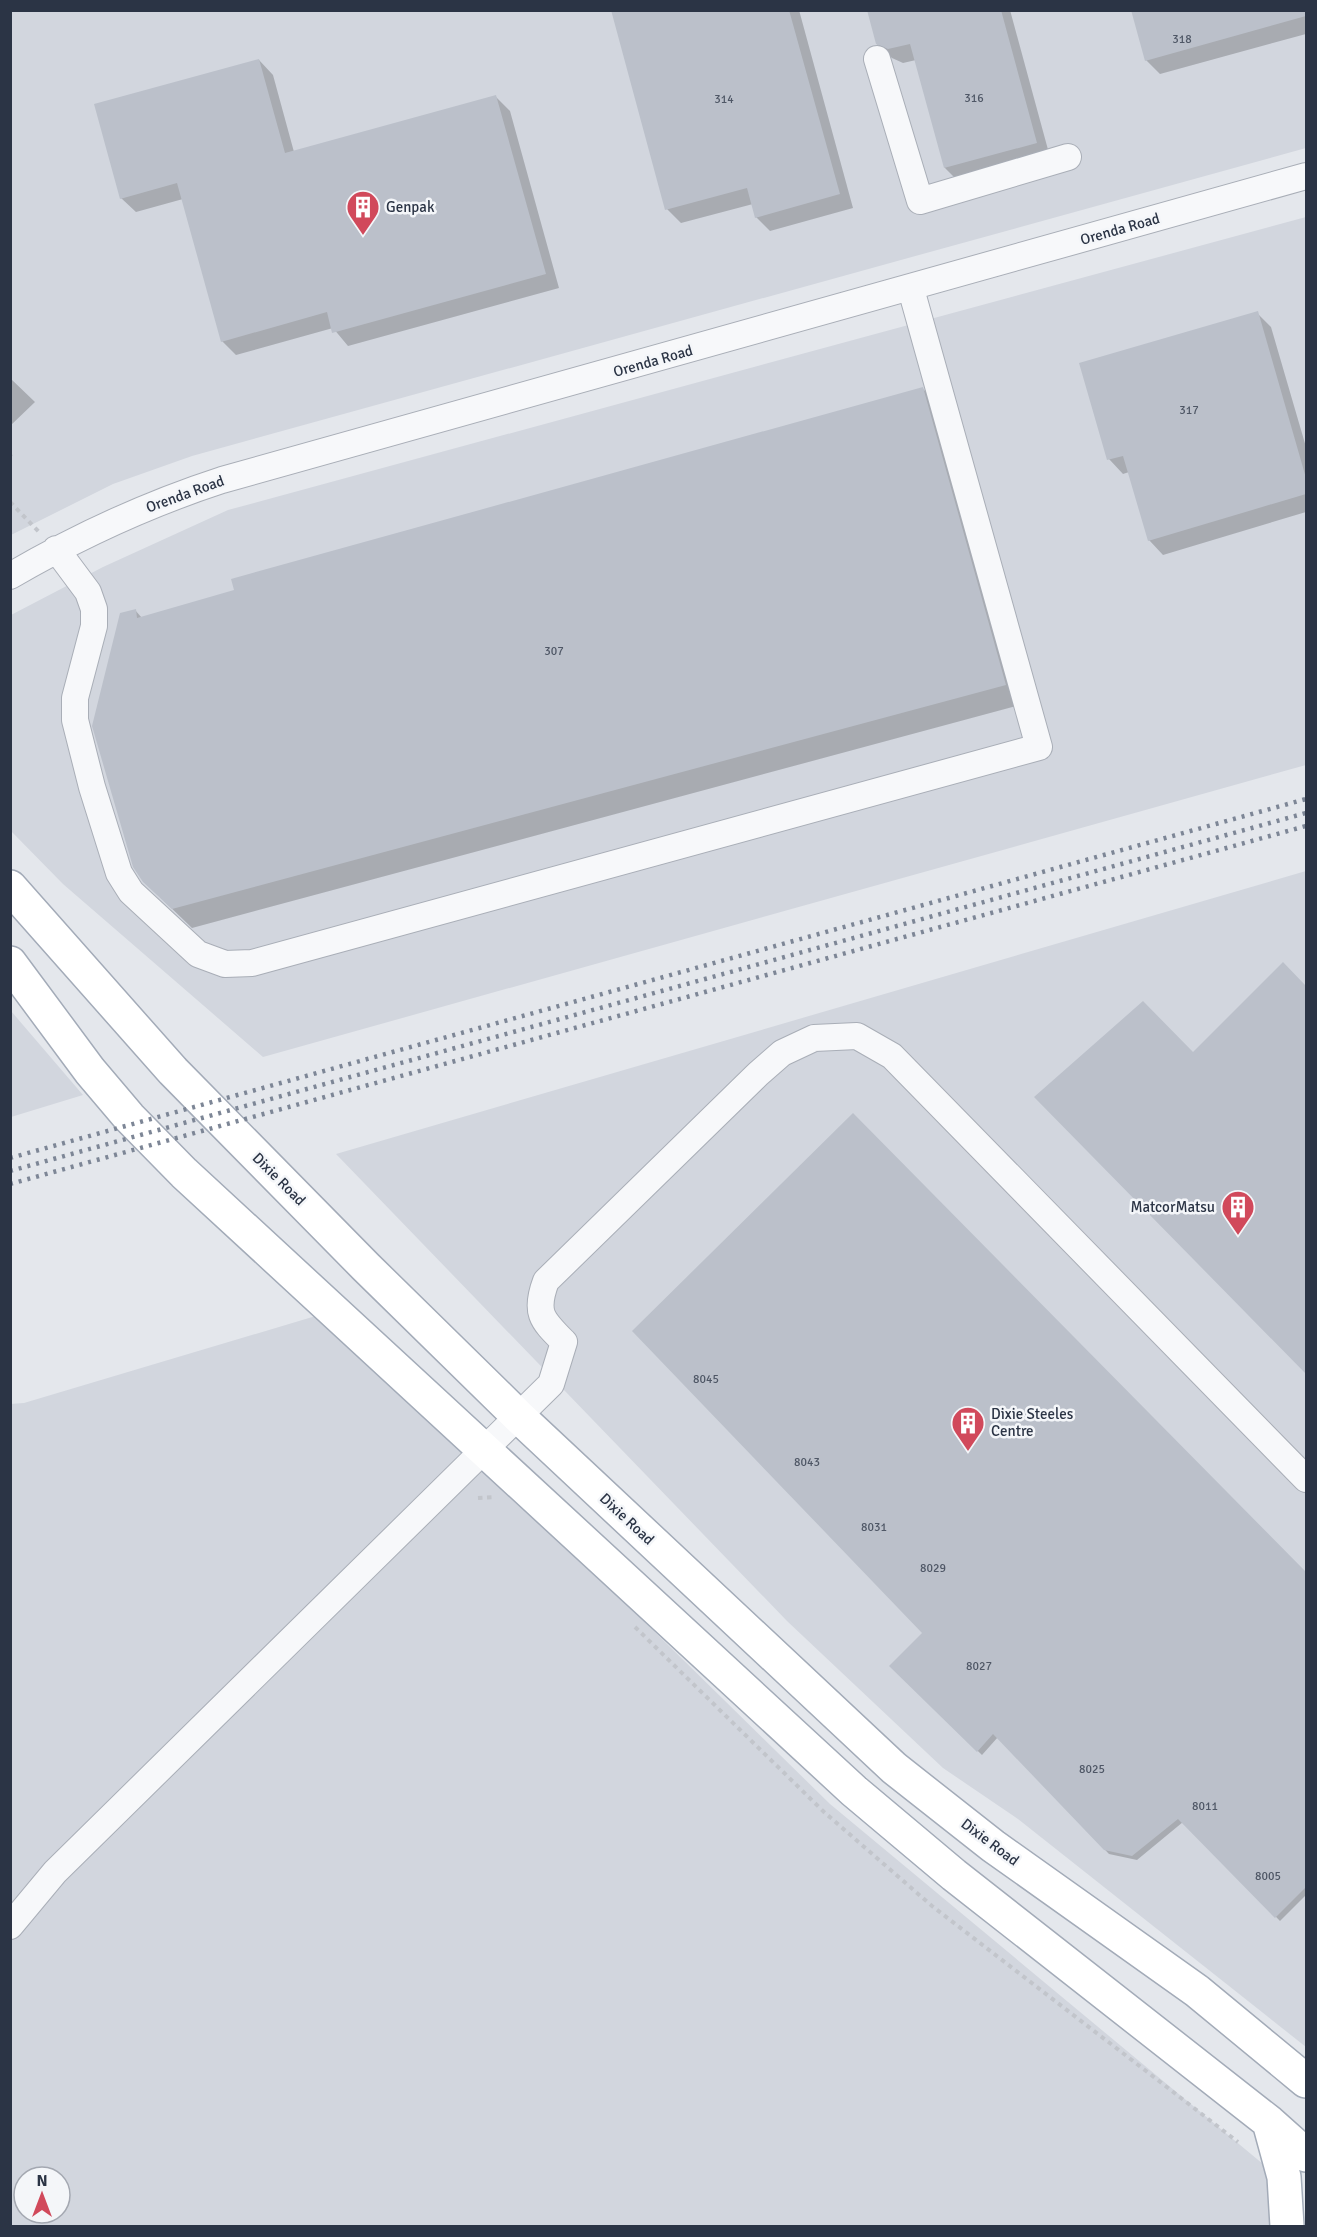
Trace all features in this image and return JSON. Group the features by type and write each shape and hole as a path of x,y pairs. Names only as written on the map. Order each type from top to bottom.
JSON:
{"main road":[{"name":"Dixie Road","path":"10,887 173,1071 519,1418 894,1768 993,1846 1197,1991 1305,2079"},
{"path":"10,963 90,1071 129,1117 184,1173 854,1791 954,1875 1269,2122 1306,2155"},
{"path":"1269,2122 1284,2177 1287,2226"}],"street":[{"path":"877,59 920,201 1068,157"},
{"name":"Orenda Road","path":"10,576 56,549 147,507 222,480 911,289 1306,176"},
{"path":"56,549 88,592 94,609 94,626 75,698 75,720 119,873 131,892 198,954 225,964 252,963 1039,747 911,289"},
{"path":"10,1926 55,1872 551,1384 564,1342 543,1321 540,1298 546,1281 782,1053 814,1038 857,1036 892,1056 1306,1479"}],"path":[{"path":"10,502 56,549"}],"shaded area":[{"path":"10,11 1306,11 1306,148 192,456 113,484 11,535"},
{"path":"1306,217 1306,765 263,1057 63,884 11,831 11,615 103,567 228,510"},
{"path":"1306,871 1306,2047 1018,1819 943,1768 787,1621 336,1154"},
{"path":"11,1011 83,1095 11,1117"},
{"path":"329,1312 830,1804 1287,2184 1288,2226 11,2226 10,1404 24,1403"}],"building":[{"path":"611,10 789,10 840,194 755,218 747,188 665,210"},
{"path":"867,10 1001,10 1037,143 944,168 910,44 888,49 876,44"},
{"path":"1131,10 1306,10 1306,16 1145,61"},
{"name":"Genpak","path":"259,59 285,153 496,95 546,274 332,333 327,312 221,342 177,183 120,199 94,104"},
{"path":"1258,311 1306,478 1306,494 1148,541 1123,456 1107,460 1079,363"},
{"path":"923,387 1006,685 172,909 143,882 133,867 92,726 120,613 136,609 137,618 234,590 231,579"},
{"name":"MatcorMatsu","path":"1283,962 1306,986 1306,1374 1034,1097 1143,1001 1193,1052"},
{"name":"Dixie Steeles Centre","path":"853,1113 1306,1572 1306,1887 1275,1918 1178,1819 1132,1856 1104,1850 993,1734 977,1752 889,1666 922,1633 632,1331"}],"railway":[{"path":"10,1158 1306,799"},
{"path":"10,1171 1306,813"},
{"path":"10,1184 1306,826"}],"place":[{"name":"Genpak","path":"363,236"},
{"name":"MatcorMatsu","path":"1238,1236"},
{"name":"Dixie Steeles Centre","path":"968,1452"}]}
